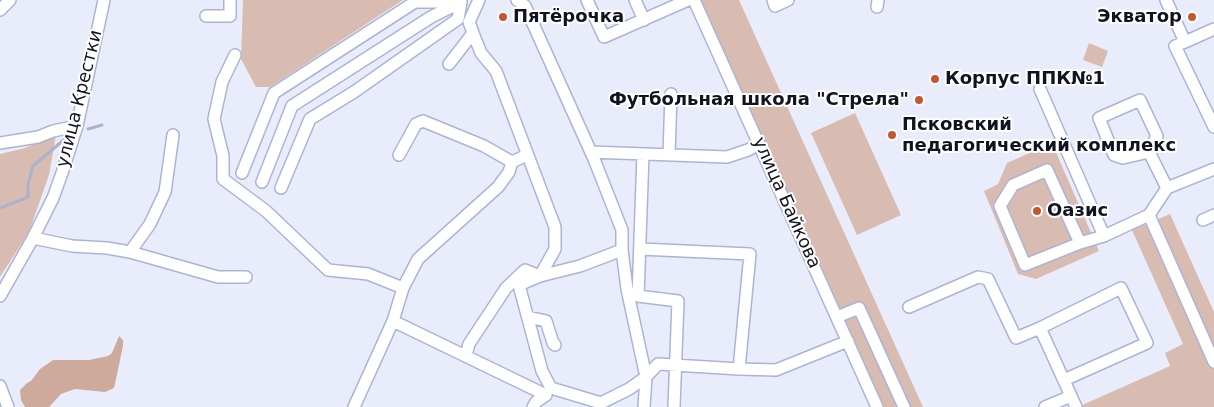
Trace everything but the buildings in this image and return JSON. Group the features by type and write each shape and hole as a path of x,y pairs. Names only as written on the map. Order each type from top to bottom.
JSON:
{"street":[{"path":"0,10 10,0"},
{"name":"улица Крестки","path":"0,296 53,198 77,126 104,0"},
{"path":"206,16 230,16 230,0"},
{"path":"479,0 469,22 481,53 496,72 555,227 555,249 540,276"},
{"path":"517,0 525,6 591,152 622,230 622,250 627,289 646,376 644,407"},
{"path":"587,0 604,38 688,0"},
{"path":"635,0 644,20"},
{"name":"улица Байкова","path":"694,0 877,407"},
{"path":"773,0 775,6 788,0"},
{"path":"1166,0 1185,42"},
{"path":"242,173 274,93 415,2 463,1"},
{"path":"262,182 292,106 431,16 463,1"},
{"path":"281,188 310,119 354,92 458,19 463,1"},
{"path":"1214,29 1175,46 1214,128"},
{"path":"449,64 473,33"},
{"path":"235,55 222,82 214,119 223,156 224,180 266,211 328,270 368,274 403,288"},
{"path":"1040,89 1104,236"},
{"path":"668,155 671,94"},
{"path":"1140,100 1157,136 1149,152 1123,158 1114,155 1098,118 1140,100"},
{"path":"399,155 416,124 423,121 484,146 512,162"},
{"path":"0,143 38,137 53,131 77,126"},
{"path":"130,252 150,224 165,192 173,135"},
{"path":"591,152 727,157 759,144"},
{"path":"1149,152 1166,188"},
{"path":"643,154 638,296 678,301 674,407"},
{"path":"354,407 393,321 403,288 418,259 498,187 509,172 512,162 528,155"},
{"path":"1080,243 1047,170 1013,185 1000,206 1025,265 1080,243 1104,236 1149,215 1166,188 1214,169"},
{"path":"1149,215 1214,362"},
{"path":"1203,220 1214,216"},
{"path":"33,238 72,246 106,248 130,252 218,277 246,277"},
{"path":"544,407 548,391 519,285 540,276 580,266 622,250"},
{"path":"640,250 750,254 739,370"},
{"path":"466,355 469,344 506,288 525,270 540,276"},
{"path":"909,307 978,277 988,279 1016,338 1121,288 1147,343 1064,380"},
{"path":"836,317 859,308 904,407"},
{"path":"528,317 546,321 553,344 555,345"},
{"path":"393,321 548,391 601,403 629,389 658,364 739,370 776,370 848,341"},
{"path":"1040,328 1076,407"},
{"path":"0,386 8,407"},
{"path":"533,407 548,391"},
{"path":"1046,407 1071,396"}],"shaded area":[{"path":"243,0 403,0 270,87 256,87 241,59"},
{"path":"700,0 739,0 923,407 882,407"},
{"path":"1089,43 1108,51 1102,67 1083,60"},
{"path":"855,113 901,215 857,235 811,133"},
{"path":"56,135 49,175 29,232 0,277 0,154 25,148"},
{"name":"Оазис","path":"1052,143 1099,251 1036,279 1018,274 984,191 998,184 1007,163"},
{"path":"1170,214 1214,312 1214,407 1081,407 1170,366 1165,353 1183,344 1132,230"},
{"path":"119,336 123,340 123,346 114,388 105,392 75,389 61,394 49,407 25,407 21,400 20,390 31,381 40,369 53,360 89,360 108,356 112,353"}],"waterway":[{"path":"88,129 102,125"},
{"path":"0,208 28,197 28,184 33,166 66,138"}],"place":[{"name":"Пятёрочка","path":"503,17"},
{"name":"Экватор","path":"1192,17"},
{"name":"Корпус ППК№1","path":"935,79"},
{"name":"Футбольная школа \"Стрела\"","path":"919,100"},
{"name":"Псковский педагогический комплекс","path":"892,135"},
{"name":"Оазис","path":"1037,211"}]}
